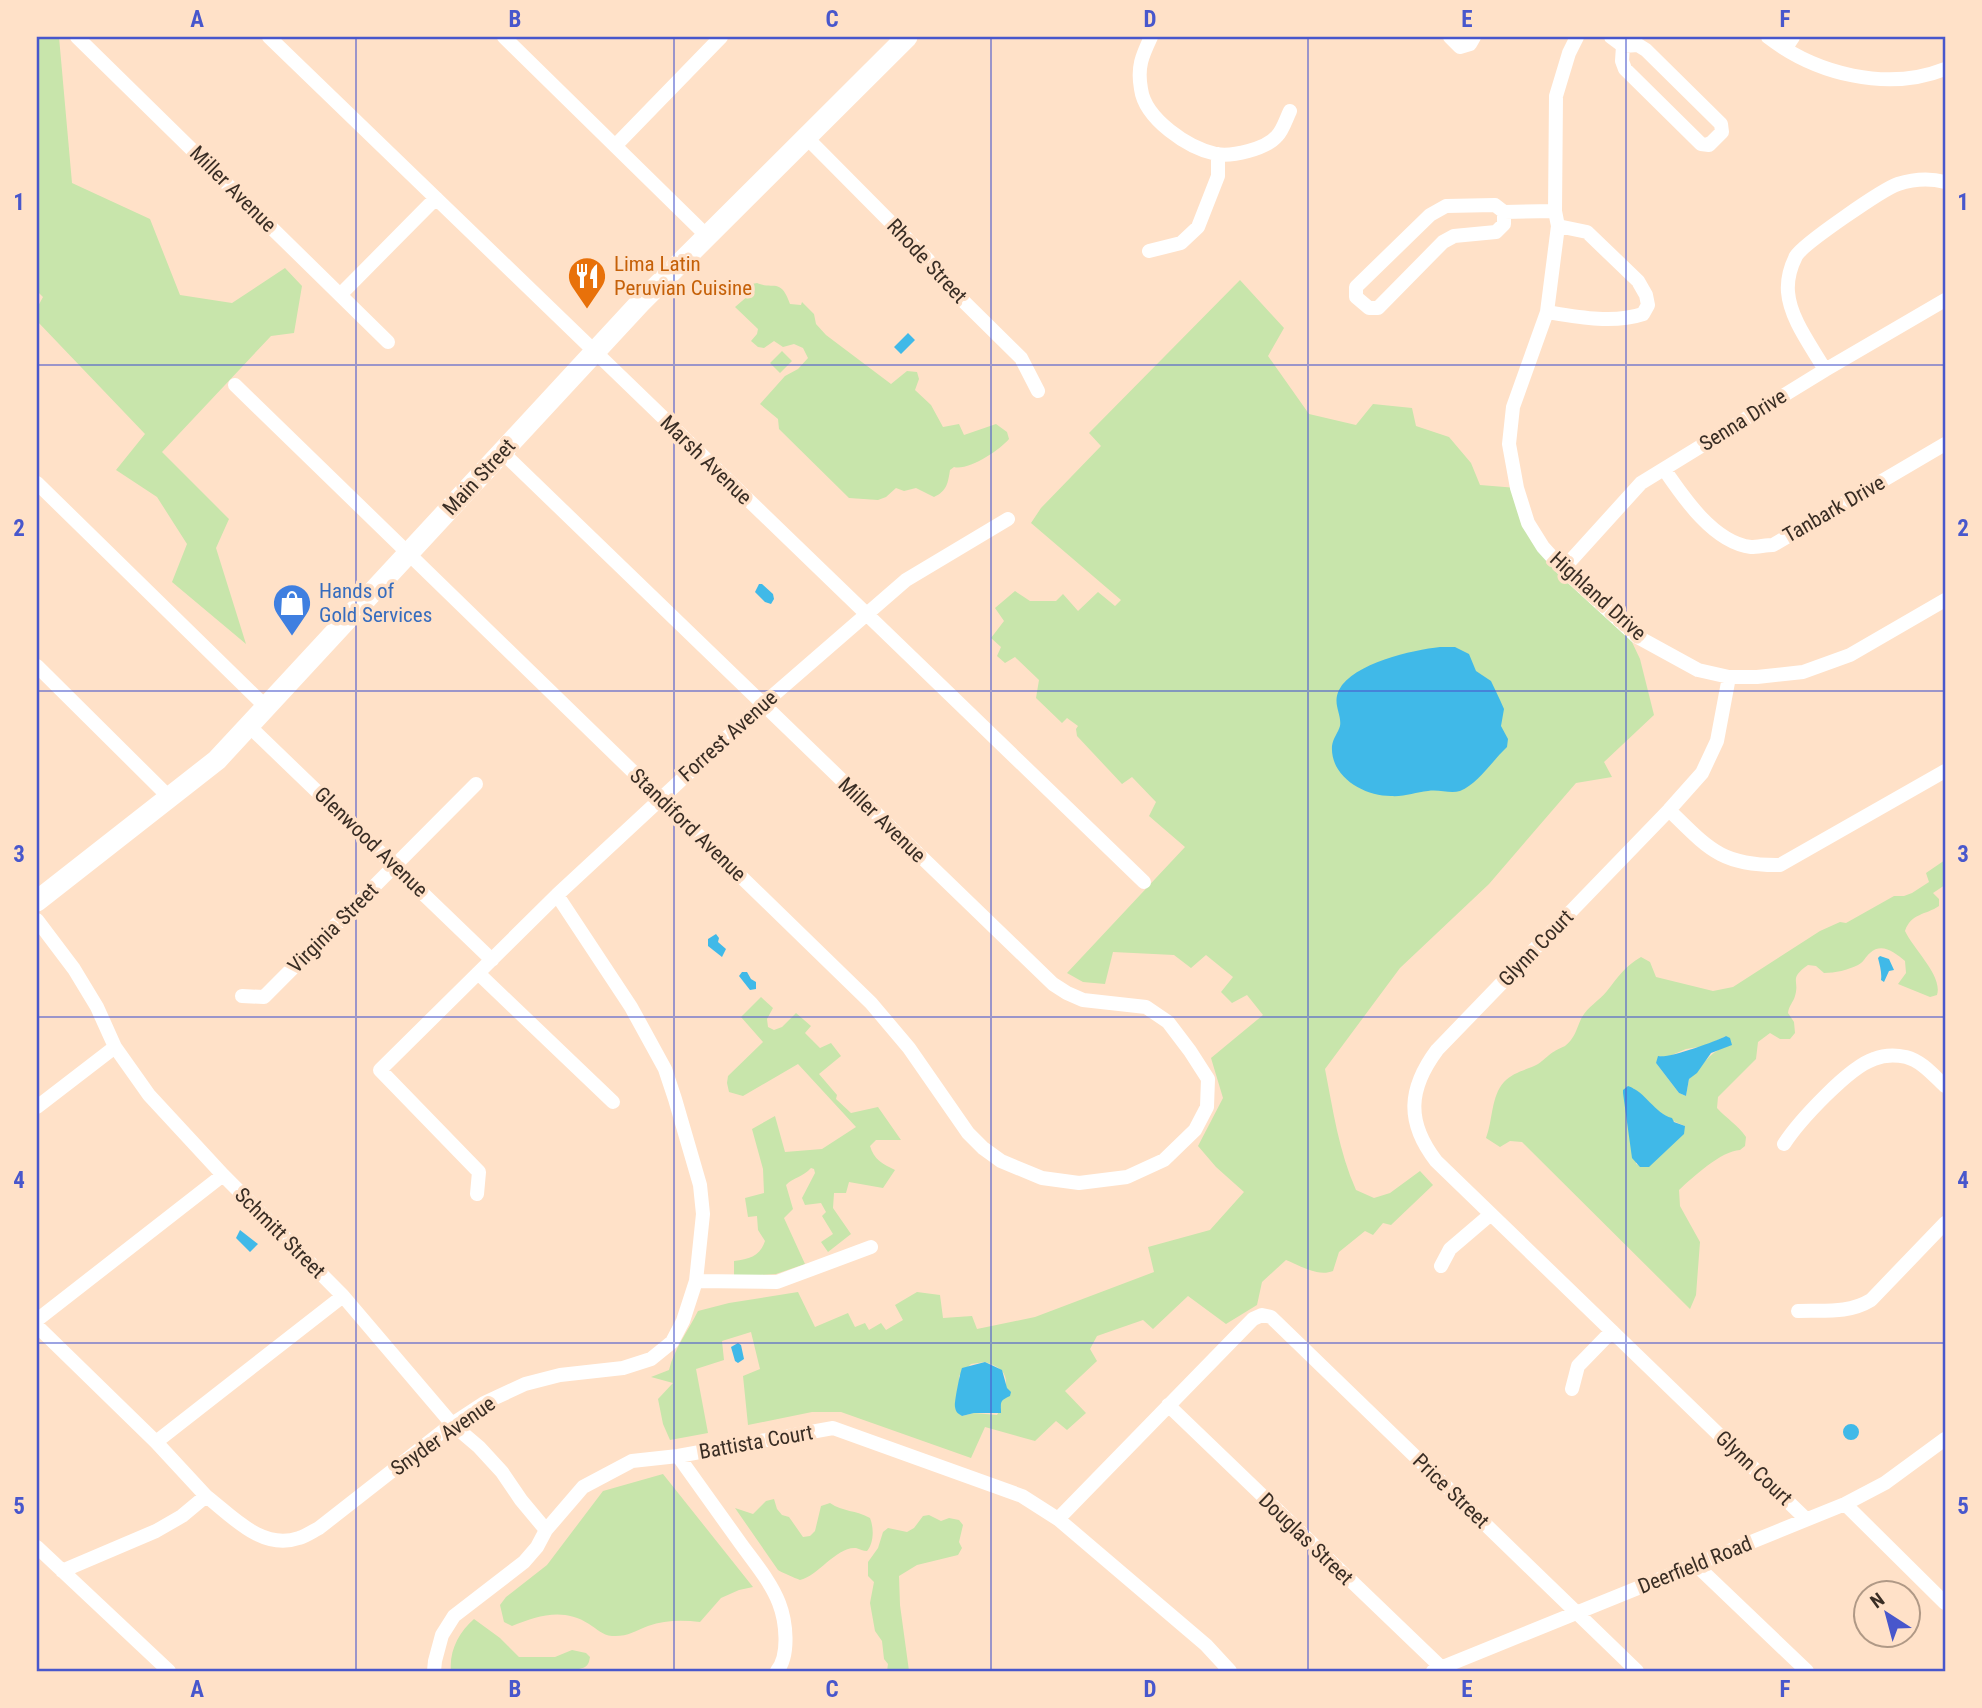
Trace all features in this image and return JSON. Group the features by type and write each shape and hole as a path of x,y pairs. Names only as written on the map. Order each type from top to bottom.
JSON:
{"main road":[{"name":"Main Street","path":"37,901 217,760 595,352 907,37"}],"street":[{"name":"Miller Avenue","path":"78,37 388,342"},
{"name":"Marsh Avenue","path":"269,37 1144,882"},
{"path":"504,37 707,236"},
{"path":"616,145 721,37"},
{"path":"1151,37 1139,63 1141,92 1154,115 1182,141 1218,154 1254,150 1277,136 1290,111"},
{"path":"1450,37 1460,47 1470,44 1474,37"},
{"name":"Highland Drive","path":"1577,37 1569,52 1556,96 1555,211 1558,226 1547,312 1513,407 1509,444 1517,488 1528,523 1543,547 1563,569 1636,635 1698,670 1730,677 1758,677 1803,671 1850,655 1945,600"},
{"path":"1611,37 1623,46 1637,45 1646,50 1721,124 1722,132 1709,145 1700,144 1625,69 1622,61 1623,46"},
{"path":"1768,37 1789,43 1833,71 1858,76 1909,78 1945,69"},
{"name":"Rhode Street","path":"807,138 1021,358 1038,391"},
{"path":"1149,251 1181,243 1198,227 1217,176 1218,154"},
{"path":"1825,370 1793,313 1788,293 1790,274 1797,254 1815,238 1896,185 1928,178 1945,183"},
{"path":"340,295 436,198"},
{"path":"1504,212 1504,224 1496,232 1454,236 1443,242 1378,308 1369,308 1356,297 1356,287 1430,215 1446,206 1495,205 1504,212 1555,211"},
{"path":"1547,312 1581,318 1632,318 1643,314 1647,305 1644,288 1600,242 1587,232 1558,226"},
{"name":"Senna Drive","path":"1563,569 1641,483 1945,300"},
{"name":"Standiford Avenue","path":"235,385 872,1003 909,1048 968,1133 983,1148 1021,1171 1042,1178 1079,1183 1126,1177 1164,1160"},
{"name":"Tanbark Drive","path":"1664,469 1684,498 1707,523 1732,541 1751,547 1773,545 1945,444"},
{"name":"Miller Avenue","path":"502,452 1053,984 1083,1000 1146,1007 1168,1022 1208,1079 1208,1093 1207,1107 1195,1130 1164,1160"},
{"path":"37,484 266,707"},
{"name":"Forrest Avenue","path":"477,1194 479,1172 380,1070 660,797 865,614 906,580 1008,519"},
{"path":"37,666 170,798"},
{"name":"Glynn Court","path":"1730,677 1717,741 1702,773 1437,1050 1419,1078 1415,1093 1416,1121 1427,1149 1436,1161 1806,1519"},
{"name":"Glenwood Avenue","path":"249,726 492,960"},
{"path":"1669,810 1710,850 1735,862 1758,866 1780,865 1945,771"},
{"name":"Virginia Street","path":"242,996 264,997 476,784"},
{"name":"Snyder Avenue","path":"37,1326 156,1442 206,1496 255,1535 279,1540 297,1539 319,1528 452,1424 484,1403 525,1384 560,1375 623,1368 651,1359 672,1342 683,1321 696,1281 703,1214 700,1185 665,1069 631,1007 557,895"},
{"name":"Schmitt Street","path":"37,920 74,969 97,1007 115,1047 149,1095 223,1175 343,1296 452,1424 479,1447 502,1472 546,1530"},
{"path":"478,973 613,1102"},
{"path":"37,1107 115,1047"},
{"path":"1784,1144 1797,1125 1857,1068 1873,1059 1892,1055 1907,1057 1923,1066 1945,1086"},
{"path":"37,1320 223,1175"},
{"path":"1441,1266 1450,1249 1490,1214"},
{"path":"1798,1311 1847,1310 1871,1300 1945,1223"},
{"path":"696,1281 777,1282 871,1247"},
{"path":"156,1442 343,1296"},
{"name":"Price Street","path":"1168,1405 1253,1319 1262,1315 1271,1317 1637,1671"},
{"path":"1572,1389 1578,1366 1612,1331"},
{"path":"1058,1519 1168,1405"},
{"name":"Douglas Street","path":"1168,1405 1439,1670"},
{"name":"Battista Court","path":"434,1671 442,1635 454,1616 524,1562 537,1548 546,1530 583,1487 632,1461 678,1456 832,1428 1022,1496 1058,1519 1206,1645 1230,1671"},
{"name":"Deerfield Road","path":"1439,1670 1845,1504 1885,1483 1945,1439"},
{"path":"678,1456 750,1556 779,1603 785,1644 777,1671"},
{"path":"62,1571 156,1531 183,1516 206,1496"},
{"path":"1845,1504 1945,1603"},
{"path":"37,1547 169,1671"},
{"path":"1696,1565 1807,1671"}],"green space":[{"path":"37,37 59,37 72,183 150,219 180,295 232,303 285,268 302,286 294,333 271,336 162,452 229,519 216,548 246,644 172,582 187,544 157,497 116,470 145,434 37,321 37,308 43,297 37,291"},
{"path":"1240,280 1284,328 1268,356 1309,414 1356,425 1373,404 1412,408 1416,426 1449,437 1471,463 1480,485 1517,488 1528,523 1623,623 1640,659 1654,715 1604,762 1612,777 1576,783 1489,884 1400,968 1325,1069 1341,1146 1356,1190 1374,1198 1390,1193 1420,1171 1433,1185 1391,1225 1383,1223 1373,1235 1365,1231 1339,1252 1333,1271 1315,1272 1286,1260 1262,1282 1257,1305 1226,1324 1188,1296 1153,1329 1143,1320 1097,1336 1090,1349 1097,1361 1065,1391 1086,1413 1067,1430 1056,1421 1035,1441 985,1427 971,1458 841,1412 812,1412 748,1425 743,1376 760,1369 751,1332 722,1341 724,1360 696,1369 708,1433 670,1440 663,1424 658,1399 673,1383 651,1377 669,1370 698,1311 798,1292 815,1327 848,1313 855,1327 865,1323 869,1330 881,1323 886,1330 903,1320 895,1305 917,1292 940,1295 943,1318 972,1316 977,1329 1035,1317 1154,1272 1148,1247 1210,1230 1244,1192 1216,1167 1198,1146 1223,1098 1211,1058 1263,1015 1247,995 1232,1003 1221,992 1233,977 1206,955 1191,968 1174,955 1113,952 1105,984 1083,982 1067,973 1185,847 1149,816 1156,802 1132,777 1122,784 1077,736 1078,726 1067,718 1062,723 1036,698 1039,680 1015,657 1005,663 997,656 1001,647 991,638 1004,621 995,608 1015,591 1030,601 1056,601 1063,594 1078,611 1098,592 1115,606 1121,600 1031,523 1041,508 1101,446 1089,433","holes":["985,1362 993,1365 1006,1378 1005,1390 999,1404 1001,1408 997,1415 974,1413 962,1416 956,1410 959,1376 971,1364"]},
{"path":"752,284 780,287 790,304 801,305 802,302 814,314 816,324 826,335 891,384 907,371 917,372 919,379 915,390 931,405 943,427 959,424 964,435 996,424 1007,432 1009,439 983,459 950,470 946,486 934,497 916,488 904,491 896,488 878,500 849,498 779,429 778,419 760,404 785,376 798,369 808,358 803,348 794,344 783,347 774,341 764,348 751,341 758,329 735,307 749,295 748,290"},
{"path":"782,351 792,361 780,373 770,363"},
{"path":"1945,860 1945,885 1933,893 1939,899 1939,906 1915,918 1905,931 1932,971 1938,988 1937,995 1930,997 1898,984 1906,973 1905,961 1884,949 1875,950 1860,964 1841,971 1824,973 1816,966 1808,965 1796,977 1795,996 1788,1013 1794,1022 1795,1033 1790,1039 1780,1039 1770,1033 1758,1042 1756,1059 1718,1097 1717,1108 1746,1137 1745,1146 1716,1160 1679,1190 1680,1206 1700,1242 1696,1295 1690,1309 1522,1142 1510,1141 1500,1147 1486,1138 1494,1101 1504,1082 1565,1046 1573,1037 1586,1011 1635,960 1641,957 1650,962 1656,977 1713,991 1733,987 1820,931 1840,922 1846,923 1894,896 1912,893 1929,882 1926,873","holes":["1726,1036 1725,1047 1710,1057 1689,1079 1686,1096 1679,1093 1656,1063 1660,1056 1665,1058 1686,1049 1705,1046","1633,1088 1664,1117 1685,1126 1645,1167 1636,1164"]},
{"path":"761,997 773,1008 767,1019 768,1027 774,1030 782,1027 796,1013 811,1026 805,1033 820,1048 831,1043 841,1056 819,1074 837,1095 836,1099 851,1113 878,1107 901,1140 876,1140 870,1146 877,1158 895,1170 883,1188 849,1182 846,1193 834,1193 833,1208 851,1234 828,1252 821,1242 833,1234 822,1216 826,1212 821,1203 805,1205 802,1198 815,1173 811,1168 786,1185 793,1209 784,1218 805,1264 776,1274 734,1277 734,1261 754,1256 765,1241 758,1230 757,1216 748,1217 745,1198 764,1193 763,1169 752,1129 775,1116 785,1152 822,1149 856,1127 798,1064 743,1096 729,1092 728,1076 763,1042 741,1017"},
{"path":"663,1474 753,1587 721,1598 700,1622 661,1623 622,1636 605,1634 570,1616 540,1616 512,1626 504,1622 500,1605 506,1597 547,1565 603,1491"},
{"path":"774,1499 777,1509 782,1515 789,1517 803,1537 810,1536 815,1531 821,1506 830,1503 870,1518 873,1535 871,1544 867,1551 856,1548 842,1552 800,1580 780,1571 735,1508 753,1514 766,1501"},
{"path":"929,1515 941,1521 949,1518 959,1520 963,1525 959,1542 962,1548 958,1555 917,1565 899,1576 909,1671 887,1671 888,1664 884,1659 882,1641 875,1631 870,1603 874,1582 868,1576 868,1562 878,1548 883,1532 888,1528 907,1532 914,1528 923,1516"},
{"path":"474,1619 500,1638 519,1657 555,1657 572,1650 586,1653 590,1657 589,1663 585,1667 561,1671 451,1671 456,1642"}],"water":[{"path":"908,333 915,340 901,354 894,347"},
{"path":"759,584 773,594 771,604 755,592"},
{"path":"1455,647 1469,654 1476,671 1491,681 1504,709 1501,726 1508,739 1507,747 1479,777 1460,791 1391,796 1370,793 1351,783 1337,767 1333,757 1332,746 1340,726 1336,700 1339,690 1357,672 1370,665 1415,651"},
{"path":"716,934 718,942 726,949 722,957 708,946 708,939"},
{"path":"1880,956 1889,959 1894,970 1889,971 1884,982 1881,980"},
{"path":"742,972 747,972 756,982 756,989 750,990 739,976"},
{"path":"1726,1036 1730,1038 1732,1045 1711,1053 1697,1073 1689,1079 1686,1096 1679,1093 1656,1063 1658,1056 1681,1053"},
{"path":"1628,1086 1674,1122 1685,1126 1684,1134 1649,1167 1640,1167 1632,1158 1623,1093"},
{"path":"240,1230 258,1244 250,1252 236,1238"},
{"path":"738,1343 741,1345 744,1359 738,1363 731,1347"},
{"path":"985,1362 1002,1370 1007,1388 1011,1392 1010,1396 1001,1402 1001,1413 962,1416 955,1409 955,1404 962,1368"},
{"path":"1848,1424 1854,1424 1859,1432 1857,1438 1848,1440 1843,1435 1843,1429"}],"place":[{"name":"Lima Latin Peruvian Cuisine","path":"587,310"},
{"name":"Hands of Gold Services","path":"292,637"}]}
